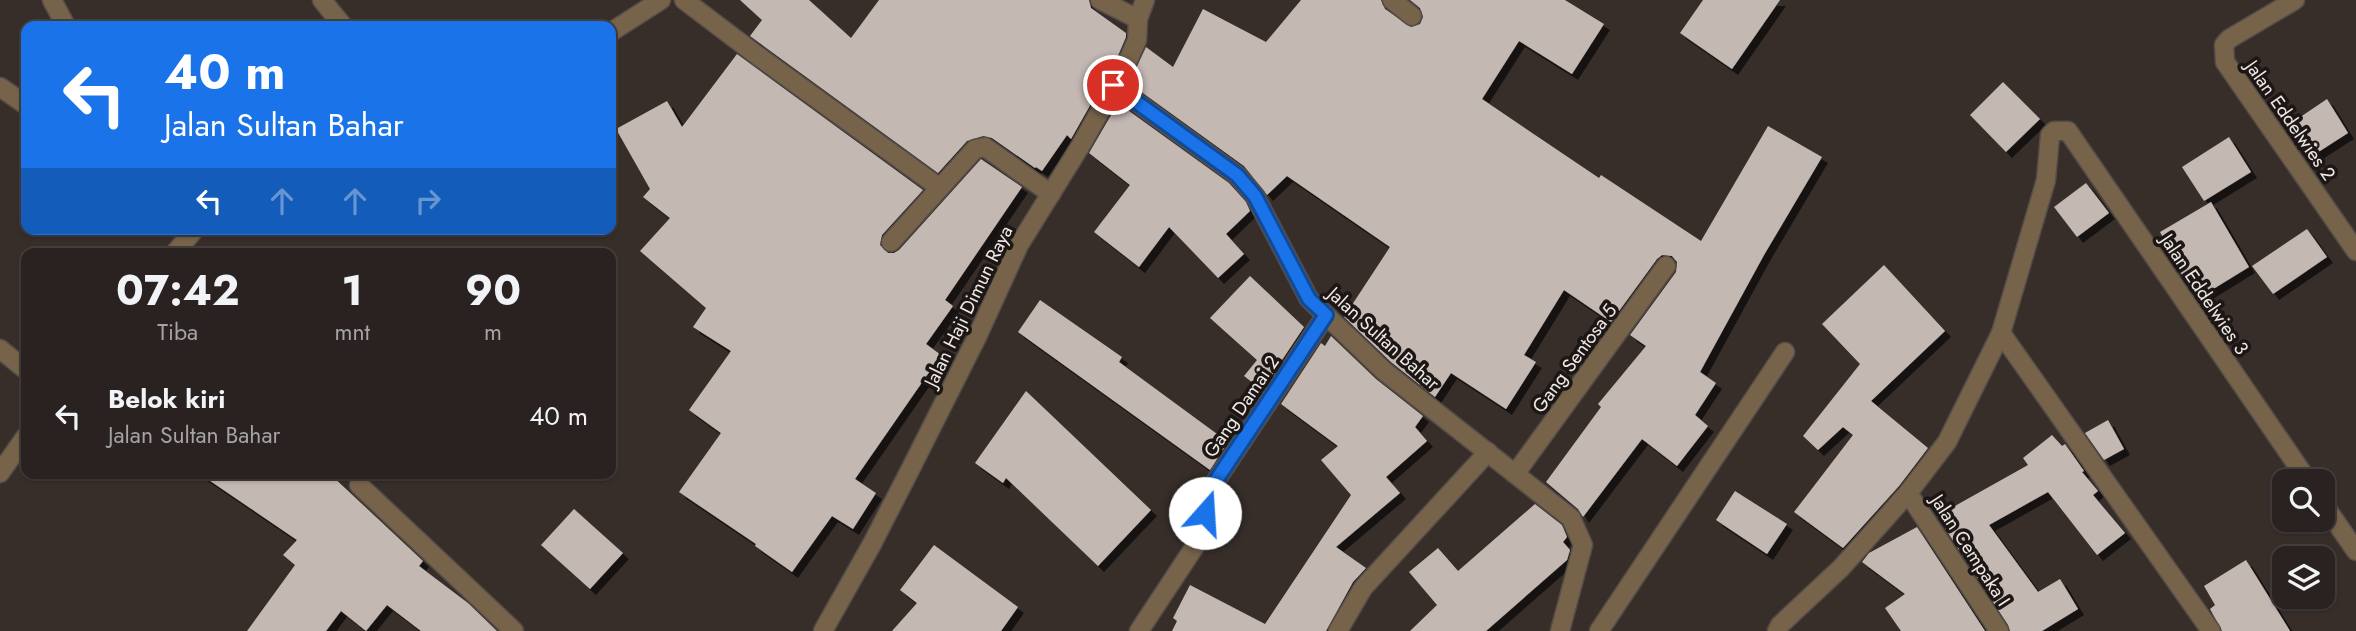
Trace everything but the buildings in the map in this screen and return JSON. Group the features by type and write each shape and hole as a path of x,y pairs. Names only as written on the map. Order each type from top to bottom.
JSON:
{"street":[{"path":"52,0 63,21"},
{"path":"322,0 339,21"},
{"path":"616,29 661,0"},
{"path":"684,0 940,188"},
{"path":"1100,0 1138,19"},
{"name":"Jalan Haji Dimun Raya","path":"823,631 904,483 977,337 1019,245 1081,145 1127,63 1137,40 1138,19 1145,0"},
{"path":"1392,0 1412,16"},
{"name":"Jalan Eddelwies 2","path":"2295,0 2229,39 2224,45 2225,62 2356,251"},
{"name":"Jalan Sultan Bahar","path":"1113,85 1237,175 1255,196 1309,299 1384,371 1571,519 1583,545 1560,631"},
{"path":"0,87 21,102"},
{"name":"Jalan Eddelwies 3","path":"2001,333 2046,180 2050,135 2054,131 2067,131 2300,469"},
{"path":"891,242 975,149 985,147 1051,194"},
{"name":"Gang Sentosa 5","path":"1515,474 1666,266"},
{"name":"Gang Damai 2","path":"1139,631 1205,531 1206,503 1215,482 1326,315"},
{"path":"1781,629 1841,568 1908,493 1947,442 2001,333 2211,631"},
{"path":"0,349 21,365"},
{"path":"1599,631 1785,352"},
{"path":"0,473 21,443"},
{"path":"1338,631 1363,588 1488,452"},
{"path":"359,485 514,631"},
{"name":"Jalan Cempaka I","path":"1908,493 1999,631"},
{"path":"2335,521 2356,551"}],"route":[{"path":"1113,85 1237,175 1255,196 1309,299 1326,315 1215,482 1206,503 1205,513"}]}
